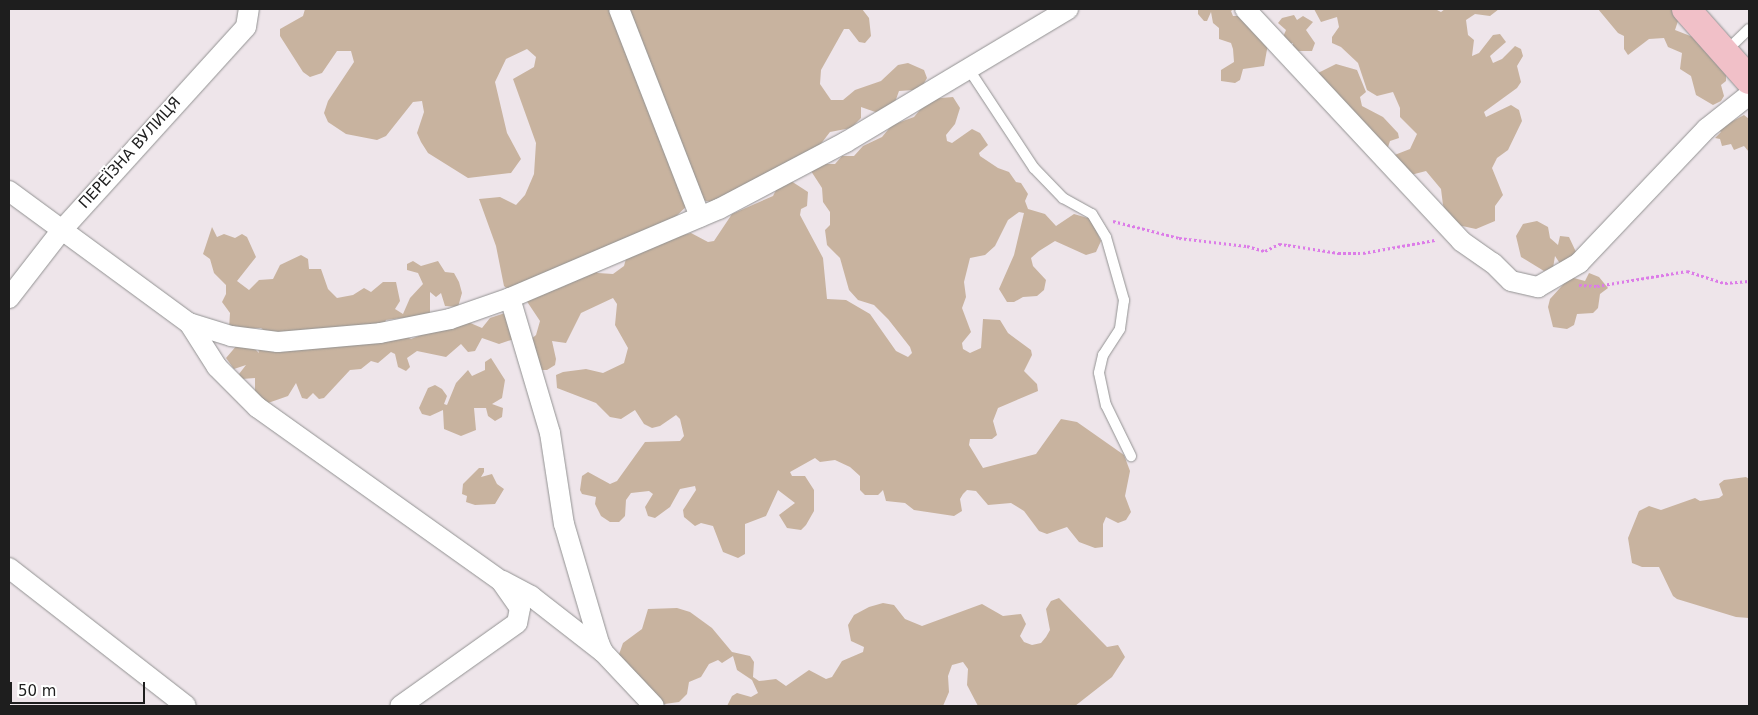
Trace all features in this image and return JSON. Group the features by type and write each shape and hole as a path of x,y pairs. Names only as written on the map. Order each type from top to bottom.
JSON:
{"street":[{"name":"ПЕРЕЇЗНА ВУЛИЦЯ","path":"9,298 61,231 246,27 249,9"},
{"path":"619,9 700,217"},
{"path":"9,191 61,231 189,323 231,336 278,342 380,333 450,319 510,298 700,217 846,142 1068,9"},
{"path":"1245,9 1457,236 1493,263 1511,281 1538,287 1559,277 1579,263 1706,129 1749,95"},
{"path":"1686,9 1749,80"},
{"path":"510,298 550,433 564,524 603,652"},
{"path":"189,323 217,367 257,407 502,581 531,596 603,652 654,706"},
{"path":"9,568 186,706"},
{"path":"400,706 517,624 520,608 502,581"}],"lane":[{"path":"1725,52 1749,29"},
{"path":"968,68 1034,168 1063,198 1097,219 1106,237 1124,300 1120,329 1103,355 1099,373 1106,405 1131,456"}],"path":[{"path":"1097,219 1128,223 1179,238 1241,245 1265,251 1279,244 1338,254 1363,253 1457,236"},
{"path":"1573,284 1597,286 1687,271 1725,282 1749,281"}],"shaded area":[{"path":"305,9 862,9 869,18 871,36 865,43 859,42 849,29 844,29 821,70 820,84 831,100 843,100 855,90 881,81 898,65 908,63 924,70 927,78 923,85 914,90 899,91 894,105 881,114 861,107 861,118 851,128 830,132 820,145 715,203 702,200 691,202 667,225 510,291 504,286 496,246 479,199 500,197 516,205 525,195 534,174 536,143 513,79 534,67 536,57 527,49 506,59 495,82 507,133 521,159 511,173 468,178 428,153 421,142 417,133 424,112 422,101 413,102 386,136 377,140 346,134 328,122 324,113 328,101 354,62 351,51 337,51 322,73 310,77 303,72 280,36 280,29 303,16"},
{"path":"1198,9 1234,9 1231,11 1233,16 1241,16 1268,44 1264,66 1243,69 1240,80 1235,83 1221,81 1221,70 1234,62 1233,49 1231,43 1219,39 1219,28 1213,23 1211,12 1207,21 1204,21 1198,14"},
{"path":"1314,9 1435,9 1441,12 1445,9 1499,9 1490,16 1475,14 1466,20 1468,35 1474,40 1472,56 1479,53 1493,35 1500,34 1506,42 1490,56 1493,63 1502,59 1515,46 1521,49 1523,56 1517,66 1521,82 1517,88 1484,112 1486,117 1511,105 1519,110 1522,121 1508,150 1497,158 1492,168 1503,195 1495,206 1495,221 1476,229 1453,224 1443,205 1441,189 1426,171 1407,176 1392,156 1410,149 1417,134 1400,117 1400,108 1393,92 1377,96 1367,90 1358,63 1341,47 1332,43 1332,37 1339,27 1337,17 1321,22"},
{"path":"1598,9 1675,9 1679,18 1675,30 1693,37 1726,75 1726,81 1721,85 1724,96 1721,101 1713,105 1696,95 1691,76 1680,69 1682,53 1668,47 1664,38 1649,39 1628,55 1624,49 1624,36 1618,33"},
{"path":"1294,15 1297,20 1303,16 1313,22 1306,30 1315,43 1312,51 1293,49 1293,43 1286,43 1283,37 1286,30 1278,23 1282,18"},
{"path":"1336,64 1357,70 1366,92 1360,97 1362,106 1383,117 1398,133 1399,138 1390,141 1387,150 1316,74"},
{"path":"953,97 960,108 955,124 946,135 947,141 952,143 972,129 980,133 988,145 979,153 980,156 998,168 1009,172 1016,182 1021,183 1028,194 1025,201 1028,209 1045,214 1056,226 1074,214 1091,219 1101,241 1096,252 1086,255 1055,241 1039,251 1031,258 1033,266 1046,280 1044,290 1037,296 1023,297 1014,302 1007,302 999,289 1014,255 1024,213 1019,212 1008,220 995,246 985,255 970,258 964,282 966,297 962,308 971,332 962,343 963,349 970,353 981,348 983,319 1000,320 1008,333 1031,350 1032,355 1024,371 1037,384 1038,391 998,408 993,421 997,435 992,439 970,439 969,445 983,468 1036,454 1061,419 1077,422 1124,455 1130,471 1125,496 1131,512 1126,520 1118,523 1106,517 1103,524 1103,547 1095,548 1079,542 1067,527 1047,534 1039,531 1024,511 1011,503 988,505 976,491 967,490 963,494 960,499 962,511 954,516 914,510 905,503 886,501 883,490 878,495 865,495 860,490 860,476 850,467 835,460 820,462 815,458 790,472 792,476 805,476 814,490 814,511 806,525 801,530 787,528 779,515 795,503 778,490 766,516 745,524 745,554 738,558 723,552 713,526 701,523 695,526 684,517 683,510 696,490 695,486 680,489 670,507 655,518 648,516 645,507 653,494 649,491 631,493 626,500 625,516 619,522 610,522 601,516 595,504 596,497 582,494 580,490 582,476 588,472 610,484 617,481 645,442 680,441 684,436 680,419 676,415 660,426 652,428 644,424 635,410 621,419 610,417 596,403 557,388 556,375 563,372 586,369 603,373 624,363 628,348 615,325 617,304 613,298 581,313 566,343 552,341 556,359 555,365 547,370 538,370 530,340 536,335 540,321 526,300 564,286 593,269 598,273 613,274 624,266 627,255 669,238 691,233 708,242 714,241 732,214 773,196 777,188 791,181 808,192 807,206 801,209 800,215 823,258 827,299 846,300 870,314 896,351 908,357 912,353 910,347 888,319 874,305 858,300 849,290 840,258 827,245 825,230 830,225 830,212 823,202 822,188 811,171 820,164 835,164 842,156 854,156 863,146 882,137 892,125 914,117 929,99"},
{"path":"1744,115 1749,119 1749,152 1744,146 1734,150 1731,144 1722,146 1720,139 1715,138 1721,132 1718,129"},
{"path":"1537,221 1548,227 1550,238 1558,245 1560,236 1569,237 1576,252 1574,256 1561,265 1555,256 1553,268 1544,271 1521,257 1516,236 1523,224"},
{"path":"212,227 217,237 224,234 235,238 242,234 247,237 256,257 237,281 249,290 259,280 273,279 280,265 301,255 308,259 309,269 321,269 328,289 337,298 353,295 364,288 371,292 383,282 396,282 400,301 395,309 403,314 410,298 423,284 418,273 407,270 407,264 413,261 421,266 438,261 445,272 454,273 459,282 462,293 458,307 445,306 441,293 436,297 430,292 430,317 386,320 384,325 411,339 461,319 482,328 490,318 505,313 514,339 499,344 482,338 475,351 468,352 461,344 446,357 417,351 407,358 410,367 406,371 398,367 395,354 391,352 378,363 371,361 361,369 350,370 324,398 319,399 313,393 307,399 302,398 296,383 288,396 268,403 255,394 255,378 242,379 239,374 246,365 234,369 226,358 238,344 253,347 259,353 257,344 265,331 261,328 229,329 230,313 222,302 226,294 226,285 214,273 210,259 203,254"},
{"path":"1589,273 1599,277 1608,288 1600,294 1598,308 1593,313 1577,314 1574,325 1567,329 1553,327 1548,307 1550,299 1570,277 1585,281"},
{"path":"491,358 505,380 502,398 492,404 503,408 502,417 495,421 488,416 486,408 474,408 476,430 461,436 444,429 443,410 430,416 422,414 419,408 428,388 435,385 442,389 447,396 444,404 447,405 456,383 468,370 472,376 485,370 485,362"},
{"path":"479,468 484,468 481,477 492,474 497,484 504,489 495,504 475,505 466,502 467,496 462,494 463,484"},
{"path":"1746,477 1749,479 1749,618 1736,617 1677,599 1673,596 1659,567 1642,567 1632,563 1628,538 1639,511 1649,506 1661,510 1695,498 1700,501 1719,498 1723,495 1719,484 1724,480"},
{"path":"1059,598 1107,647 1118,645 1125,657 1112,677 1075,706 978,706 967,685 968,669 963,662 952,665 948,676 949,692 943,706 727,706 732,696 737,693 751,697 758,693 752,680 737,670 733,656 722,663 718,660 709,664 701,677 689,682 687,694 679,702 650,706 617,660 623,643 642,629 648,609 677,608 690,612 712,628 732,652 750,656 754,662 753,677 759,681 776,679 786,686 809,670 826,679 832,677 842,661 863,652 864,647 851,641 848,625 854,615 869,607 883,603 894,605 905,619 922,626 982,604 1003,616 1021,614 1026,624 1020,636 1024,642 1032,645 1041,643 1046,637 1050,630 1046,609 1051,601"}]}
